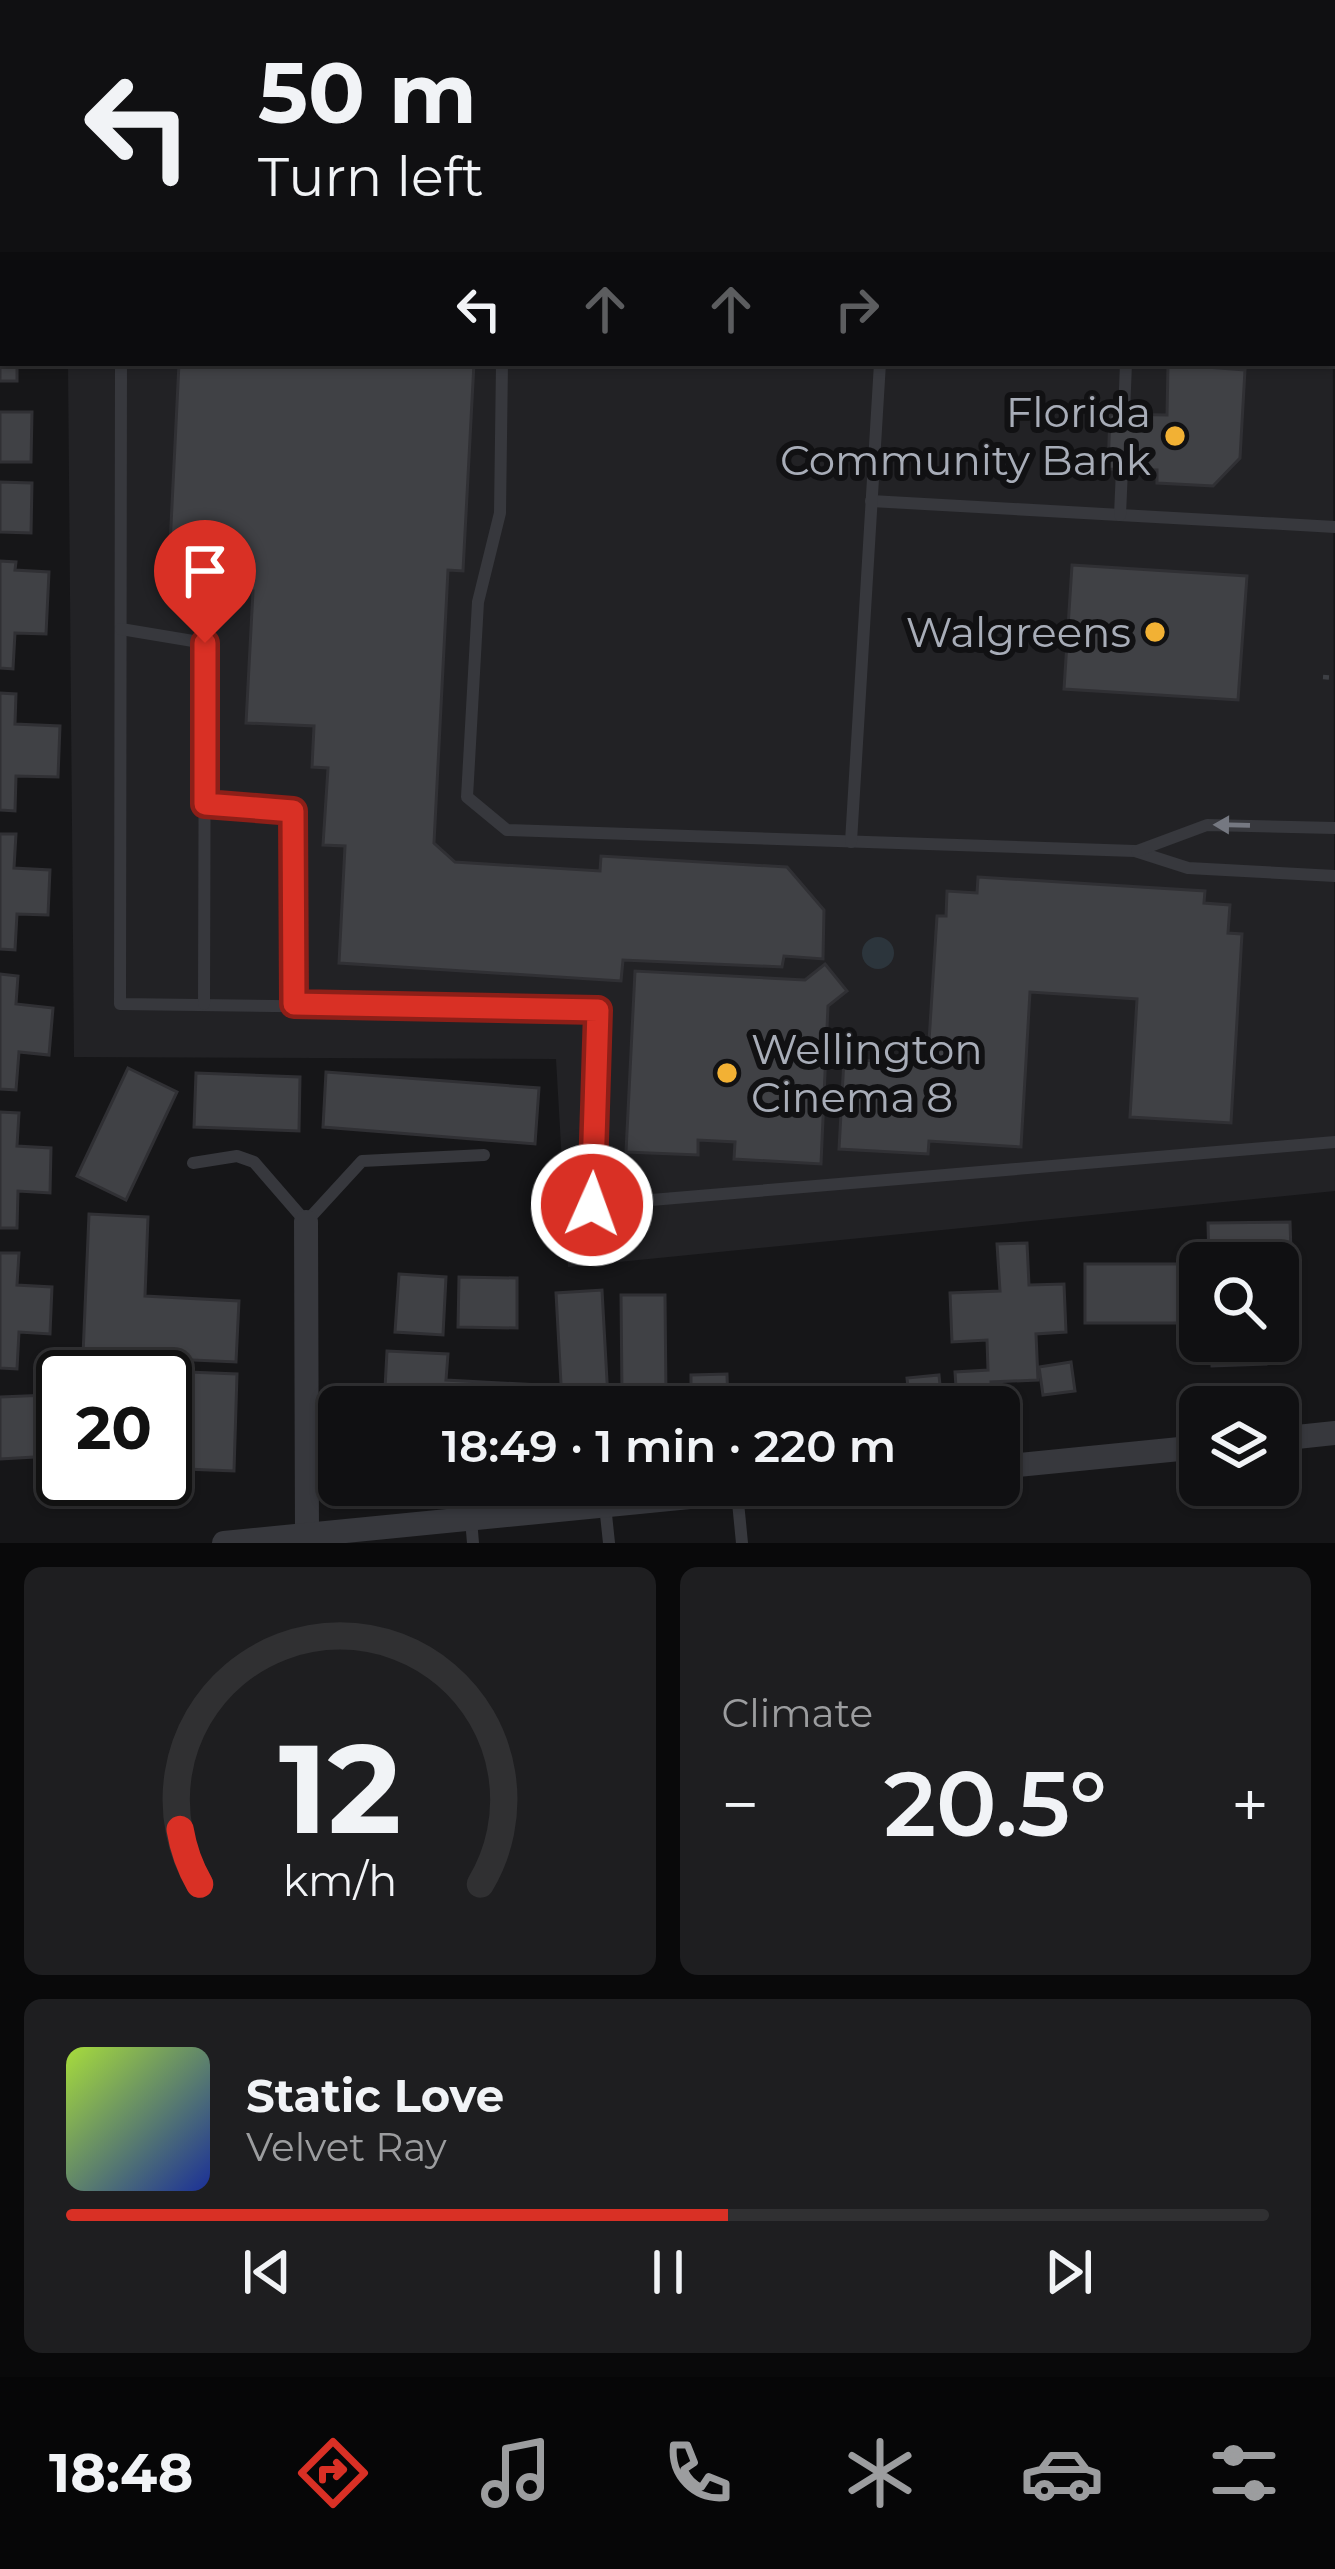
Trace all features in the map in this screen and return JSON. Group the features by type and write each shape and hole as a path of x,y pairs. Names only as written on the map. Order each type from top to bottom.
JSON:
{"street":[{"path":"306,1222 307,1535"},
{"path":"1299,1437 1335,1433"},
{"path":"1020,1465 1179,1449"},
{"path":"224,1543 307,1535 472,1531 600,1506"}],"lane":[{"path":"121,366 121,1004 598,1010 592,1205 1335,1142"},
{"path":"502,366 500,513 478,602 467,797 507,830 1135,851 1188,868 1335,876"},
{"path":"851,842 880,366"},
{"path":"1124,414 1126,366"},
{"path":"1120,515 1122,469"},
{"path":"871,501 1335,527"},
{"path":"121,629 205,643 204,1004"},
{"path":"205,804 293,811 294,1004"},
{"path":"1135,851 1208,824 1335,828"},
{"path":"193,1162 237,1156 254,1162 306,1222 362,1162 484,1155"},
{"path":"605,1506 610,1543"},
{"path":"738,1506 742,1543"}],"path":[{"path":"1323,677 1335,678"}],"shaded area":[{"path":"68,366 1333,366 1335,1191 568,1267 556,1059 74,1057"},
{"path":"878,937 889,942 894,953 889,964 878,969 867,964 862,953 867,942"}],"building":[{"path":"0,366 17,366 17,381 0,381"},
{"path":"179,366 474,366 463,571 448,570 434,843 455,862 600,871 601,856 787,867 824,910 823,959 784,956 782,967 623,960 621,981 339,963 345,846 323,845 328,768 312,767 314,726 246,723 253,591 168,586"},
{"name":"Florida Community Bank","path":"1168,366 1245,370 1240,458 1213,486 1157,483 1157,470 1108,469 1110,414 1167,415"},
{"path":"0,412 32,412 31,462 0,462"},
{"path":"0,482 32,483 31,533 0,532"},
{"path":"0,561 16,562 15,570 49,572 46,634 15,633 13,669 0,668"},
{"name":"Walgreens","path":"1072,565 1247,576 1238,700 1064,689"},
{"path":"0,693 16,694 15,724 60,726 58,777 16,776 15,811 0,810"},
{"path":"0,834 16,834 14,868 50,870 48,915 17,914 15,950 0,949"},
{"path":"978,877 1205,891 1204,903 1230,905 1228,933 1242,934 1231,1123 1130,1117 1137,999 1030,992 1021,1147 929,1141 928,1154 839,1149 844,1059 906,1063 929,1041 937,916 946,916 947,891 977,893"},
{"name":"Wellington Cinema 8","path":"825,964 847,991 828,1006 821,1164 734,1159 735,1142 698,1140 698,1155 626,1152 635,971 805,980"},
{"path":"0,974 18,976 16,1004 53,1008 49,1055 19,1052 16,1090 0,1089"},
{"path":"128,1068 177,1092 126,1200 77,1176"},
{"path":"326,1072 539,1088 535,1144 323,1127"},
{"path":"196,1073 300,1077 299,1131 194,1127"},
{"path":"0,1112 19,1113 17,1146 51,1148 50,1193 18,1191 17,1228 0,1228"},
{"path":"89,1214 148,1217 145,1296 239,1301 236,1362 192,1360 192,1350 83,1350"},
{"path":"1290,1222 1291,1242 1208,1242 1208,1223"},
{"path":"1027,1243 1029,1285 1064,1284 1066,1332 1036,1334 1038,1380 956,1386 955,1372 988,1370 987,1340 952,1342 950,1293 1000,1291 997,1244"},
{"path":"0,1253 19,1253 17,1285 52,1287 50,1334 19,1332 17,1369 0,1368"},
{"path":"1085,1264 1179,1264 1179,1323 1085,1323"},
{"path":"399,1274 446,1277 443,1335 395,1332"},
{"path":"459,1277 517,1278 517,1328 458,1327"},
{"path":"602,1290 607,1386 561,1386 556,1293"},
{"path":"621,1295 665,1295 666,1386 622,1386"},
{"path":"387,1351 448,1354 446,1380 539,1385 539,1386 385,1386"},
{"path":"1071,1362 1075,1391 1043,1395 1039,1367"},
{"path":"1212,1362 1266,1362 1266,1364 1212,1366"},
{"path":"192,1372 237,1374 234,1471 192,1469"},
{"path":"727,1374 727,1386 691,1386 691,1375"},
{"path":"939,1375 940,1386 908,1386 907,1378"},
{"path":"36,1396 36,1457 0,1459 0,1397"}],"place":[{"name":"Florida Community Bank","path":"1175,436"},
{"name":"Walgreens","path":"1155,632"},
{"name":"Wellington Cinema 8","path":"727,1073"}],"route":[{"path":"205,643 205,804 293,811 294,1004 598,1010 592,1205"}]}
